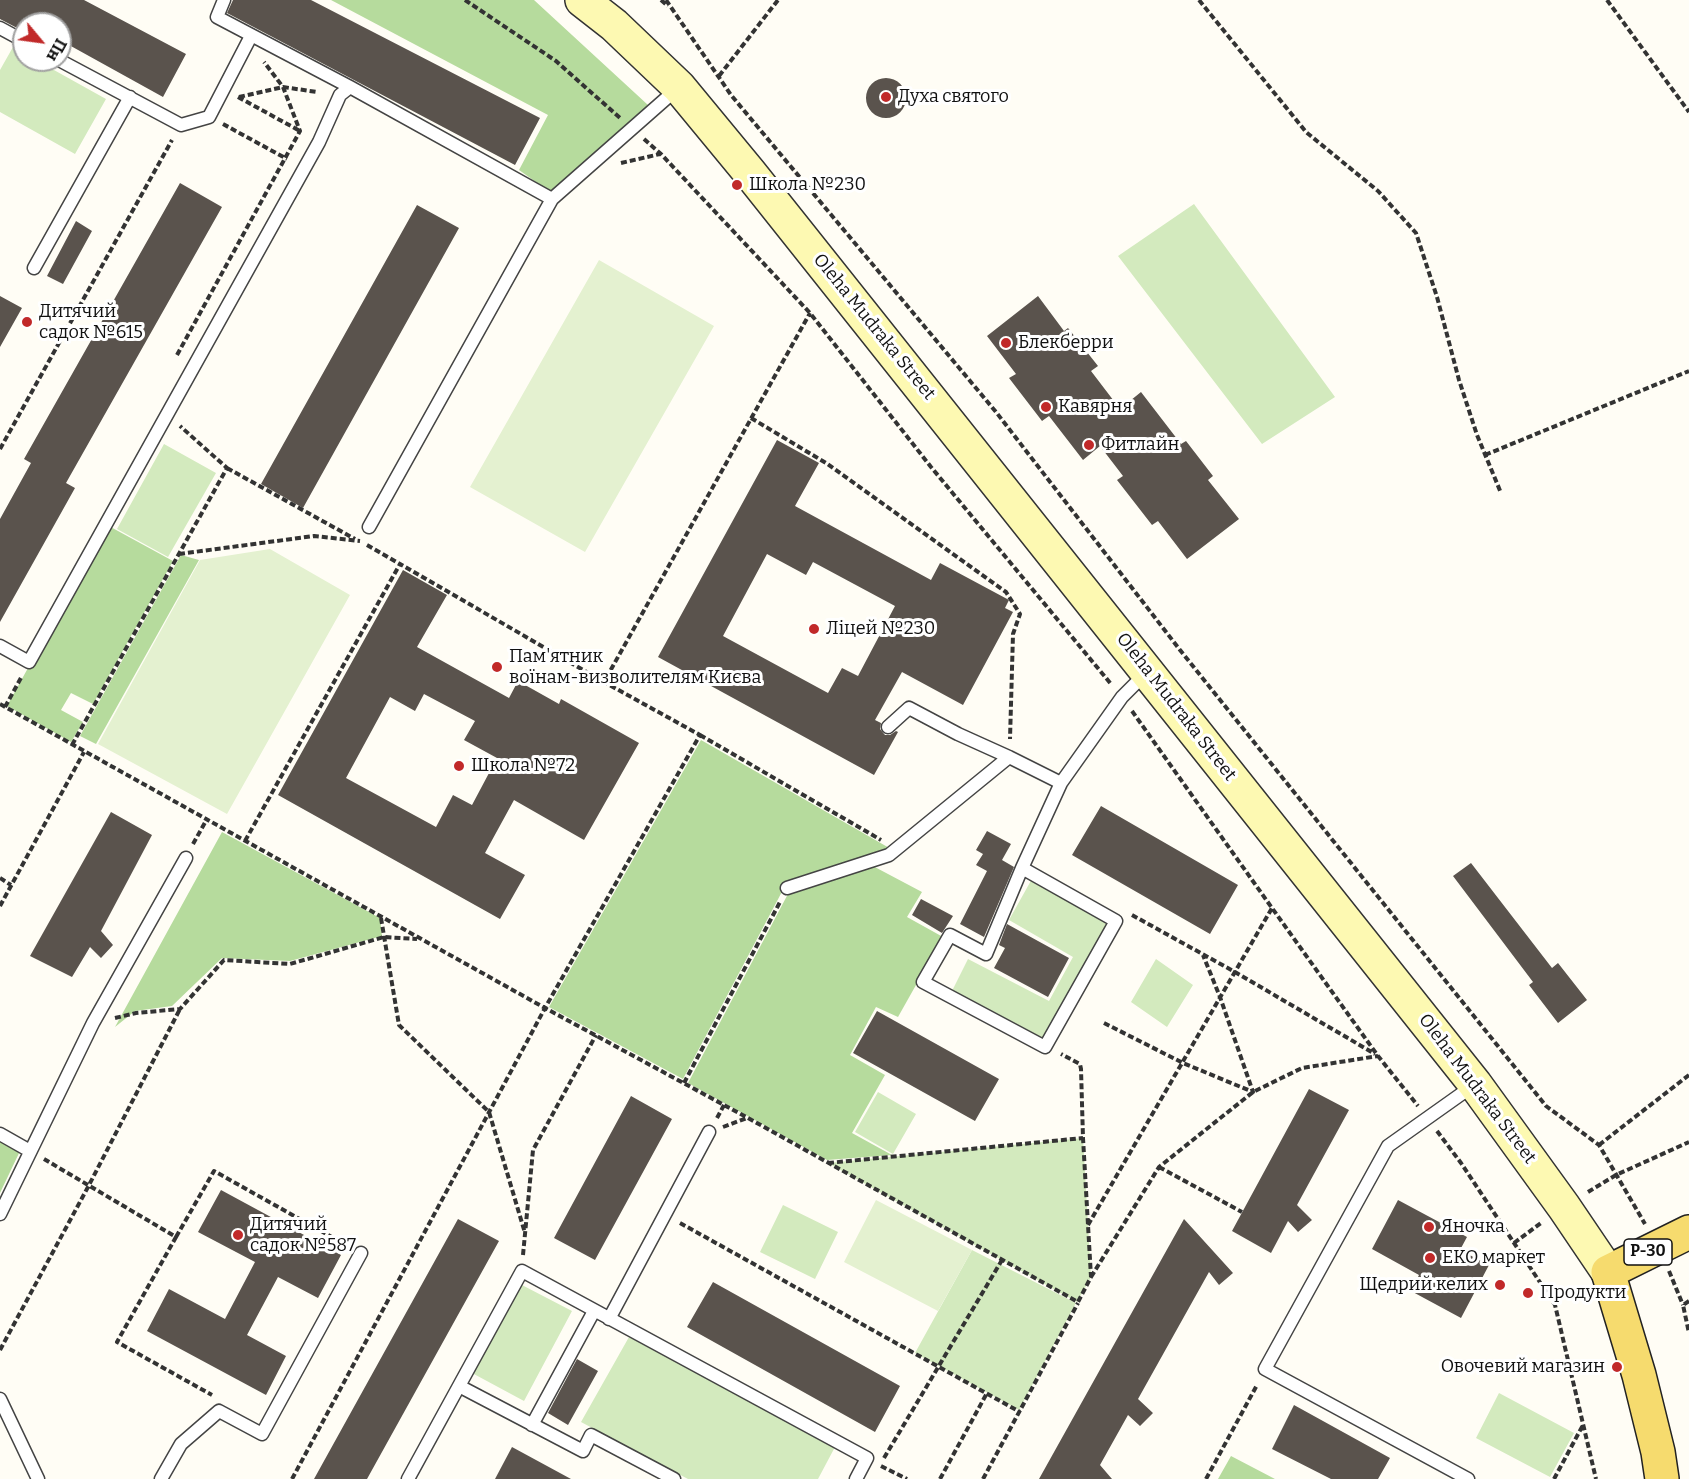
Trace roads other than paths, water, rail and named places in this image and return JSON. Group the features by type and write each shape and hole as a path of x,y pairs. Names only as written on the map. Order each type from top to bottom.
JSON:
{"main road":[{"name":"Р-30","path":"1608,1272 1689,1232"},
{"name":"Oleha Mudraka Street","path":"1608,1272 1639,1375 1658,1452 1662,1479"}],"street":[{"name":"Oleha Mudraka Street","path":"582,0 614,25 679,87 750,173 1475,1084 1608,1272"}],"lane":[{"path":"224,0 218,17 249,39 552,199"},
{"path":"72,66 181,124 209,117 249,39"},
{"path":"369,527 552,199 679,87"},
{"path":"0,646 29,662 305,168 345,91"},
{"path":"34,268 130,97"},
{"path":"1022,868 1116,921 1046,1047 923,982 950,935 986,954 1022,868 1061,783 1122,698 1147,671"},
{"path":"888,727 909,708 1061,783"},
{"path":"787,888 889,855 1009,757"},
{"path":"0,1214 93,1023 186,858"},
{"path":"1468,1479 1265,1369 1388,1146 1475,1084"},
{"path":"609,1319 709,1132"},
{"path":"0,1134 30,1151"},
{"path":"161,1479 181,1444 219,1411 262,1434 361,1253"},
{"path":"408,1479 522,1271 867,1458 856,1479"},
{"path":"532,1425 594,1311"},
{"path":"459,1386 582,1452 591,1435 674,1479"},
{"path":"0,1399 38,1479"}],"place":[{"name":"Духа святого","path":"886,97"},
{"name":"Школа №230","path":"737,185"},
{"name":"Дитячий садок №615","path":"27,322"},
{"name":"Блекберри","path":"1006,343"},
{"name":"Кавярня","path":"1046,407"},
{"name":"Фитлайн","path":"1089,445"},
{"name":"Ліцей №230","path":"814,629"},
{"name":"Пам'ятник воїнам-визволителям Києва","path":"497,667"},
{"name":"Школа №72","path":"459,766"},
{"name":"Яночка","path":"1429,1227"},
{"name":"Дитячий садок №587","path":"238,1235"},
{"name":"ЕКО маркет","path":"1430,1258"},
{"name":"Щедрий келих","path":"1500,1285"},
{"name":"Продукти","path":"1528,1293"},
{"name":"Овочевий магазин","path":"1617,1367"}]}
